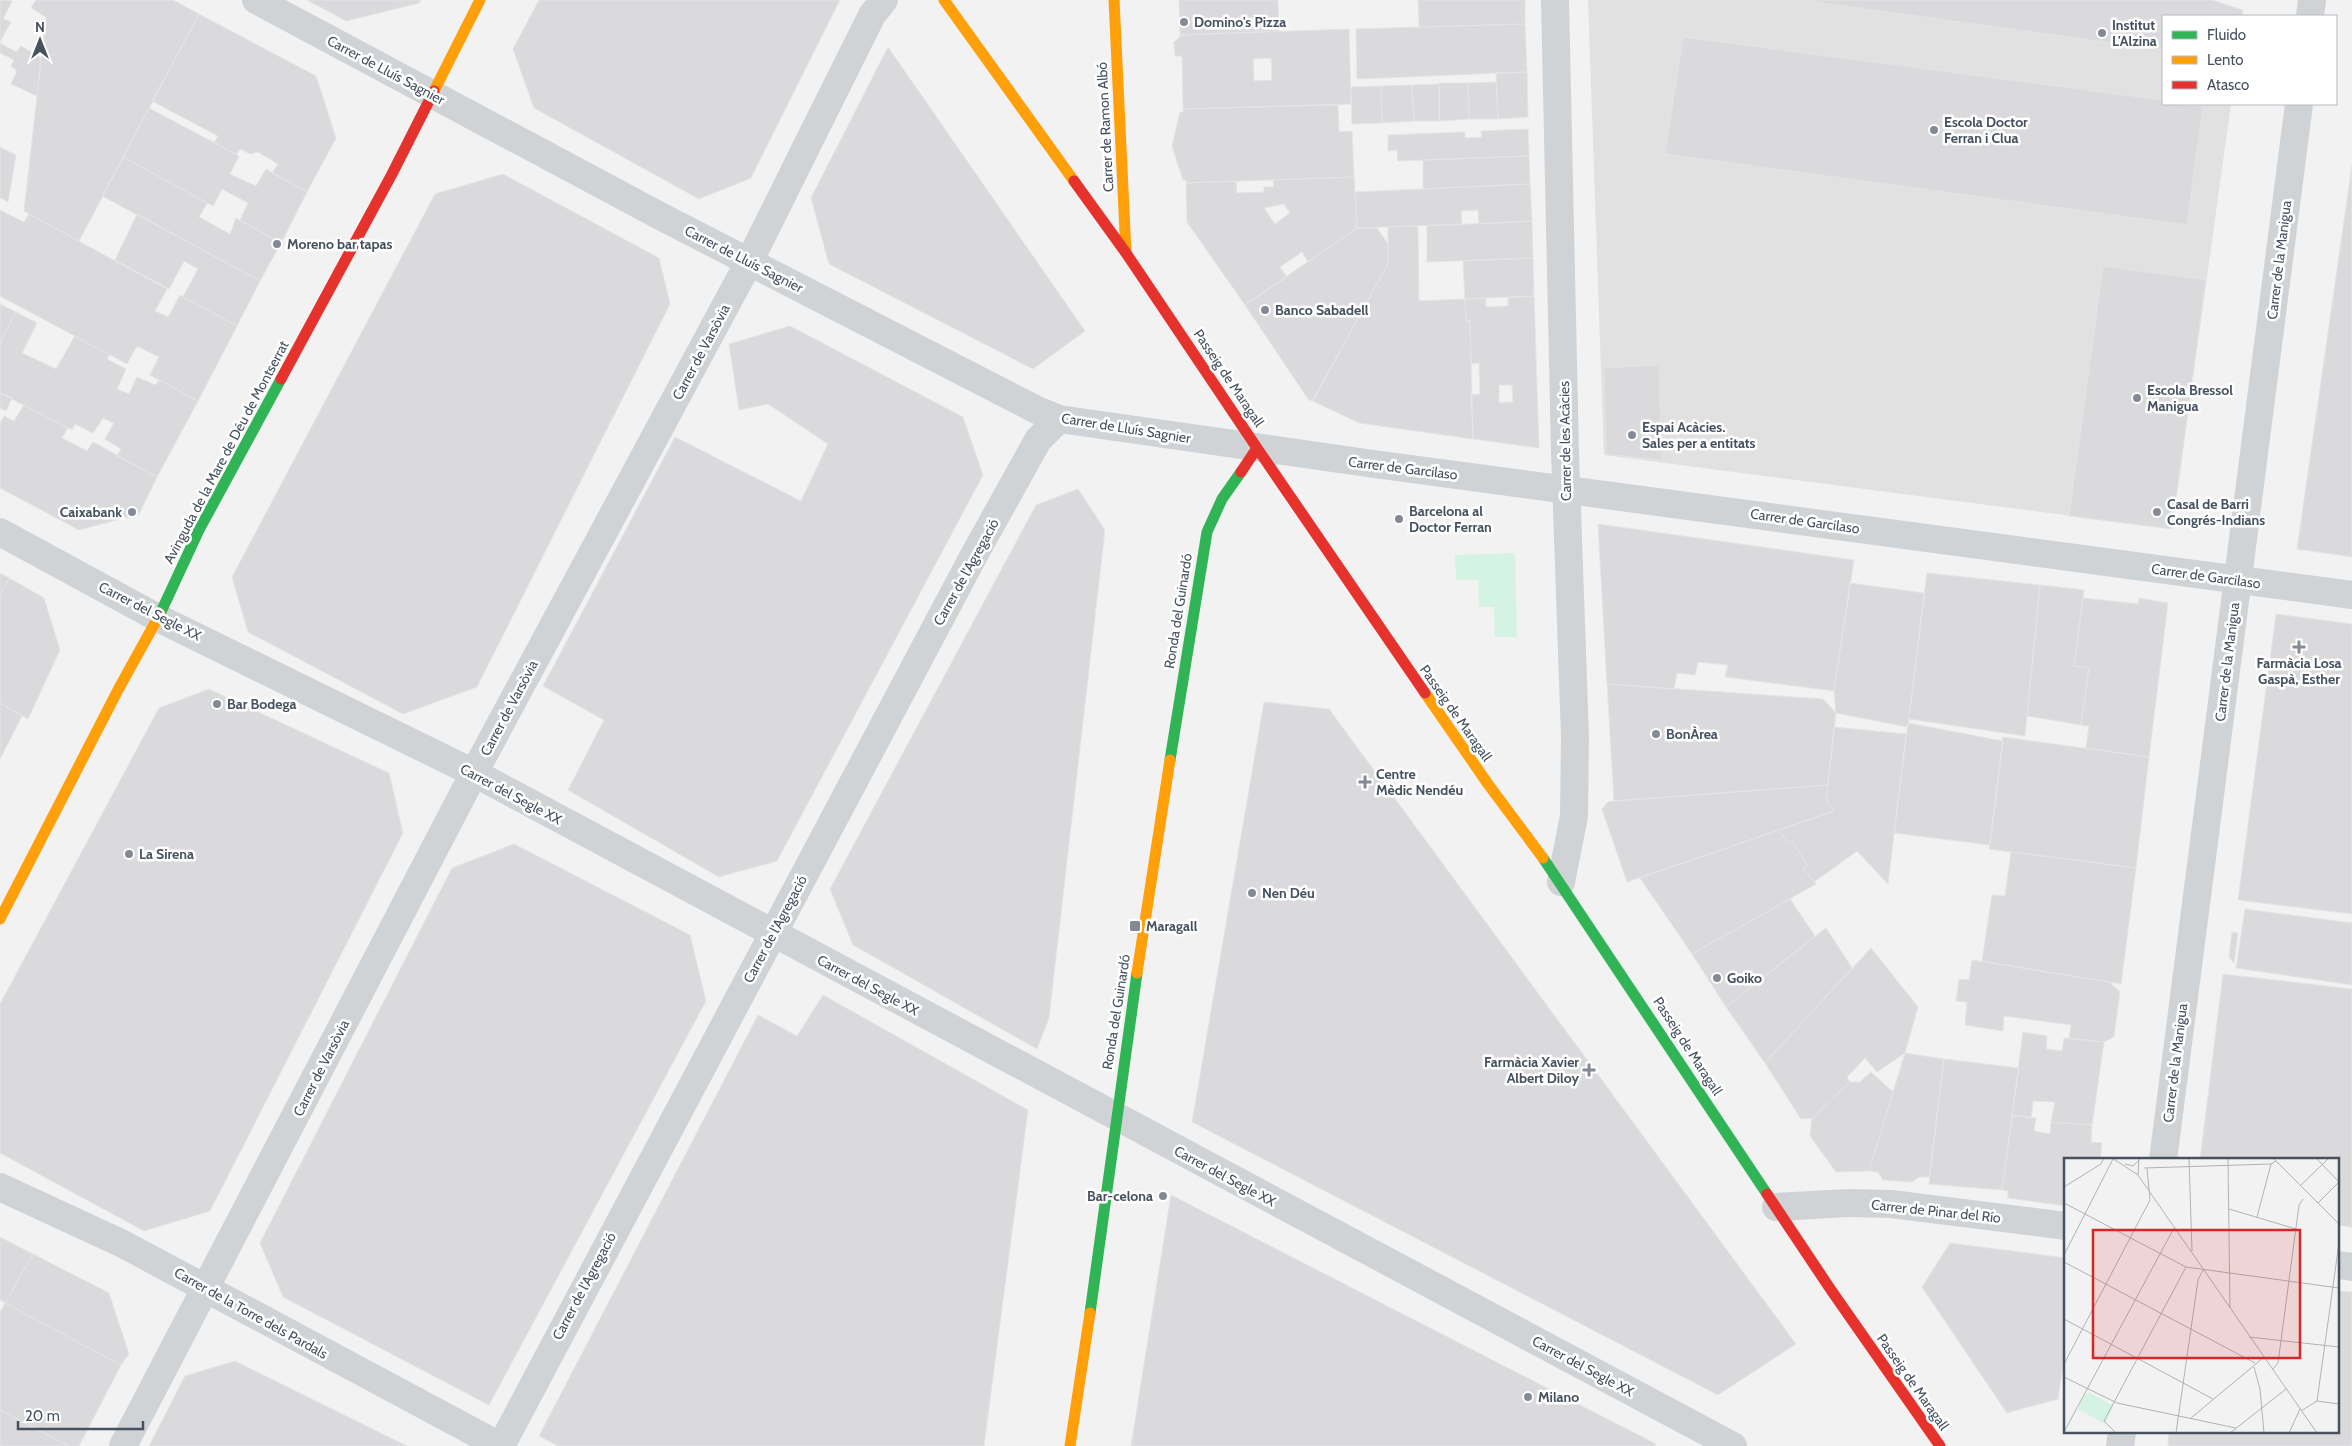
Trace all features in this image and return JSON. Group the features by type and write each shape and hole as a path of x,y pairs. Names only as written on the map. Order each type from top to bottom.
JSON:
{"main road":[{"name":"Avinguda de la Mare de Déu de Montserrat","path":"0,919 119,688 158,618 199,530 432,95 480,0"},
{"name":"Passeig de Maragall","path":"944,0 1126,253 1482,776 1561,882 1776,1207 1940,1446"},
{"name":"Carrer de Ramon Albó","path":"1114,0 1126,253"},
{"name":"Ronda del Guinardó","path":"1070,1446 1124,1054 1202,557 1207,532 1222,499 1257,448"}],"street":[{"name":"Carrer de Lluís Sagnier","path":"256,0 749,262 1037,410 1059,419 1257,448"},
{"name":"Carrer de Varsòvia","path":"123,1446 474,773 749,262 868,22 884,0"},
{"name":"Carrer de les Acàcies","path":"1555,0 1575,747 1574,816 1561,882"},
{"path":"2310,15 2312,0"},
{"name":"Carrer de la Manigua","path":"2163,1158 2299,105"},
{"name":"Carrer de l'Agregació","path":"500,1446 973,557 1038,440 1059,419"},
{"name":"Carrer de Garcilaso","path":"1257,448 2352,596"},
{"name":"Carrer del Segle XX","path":"0,532 158,618 474,773 1040,1075 1116,1118 1733,1446"},
{"name":"Carrer de la Torre dels Pardals","path":"0,1187 123,1244 500,1446"},
{"name":"Carrer de Pinar del Río","path":"1776,1207 1849,1203 1891,1204 2064,1226"}],"shaded area":[{"path":"1588,0 2212,0 2243,10 2242,15 2162,15 2162,105 2231,105 2172,529 1604,455"}],"green space":[{"path":"1515,553 1517,637 1495,637 1494,607 1479,607 1478,580 1456,580 1455,555"}],"building":[{"path":"0,0 12,1 3,19 11,22 0,42"},
{"path":"36,0 173,0 199,14 79,241 24,211 46,17 31,8"},
{"path":"307,0 421,0 419,3 346,21"},
{"path":"539,0 840,0 751,178 699,199 534,108 513,49"},
{"path":"1179,0 1278,0 1279,31 1180,35"},
{"path":"1418,0 1525,0 1525,24 1419,27"},
{"name":"Institut L'Alzina","path":"1800,0 2212,0 2243,10 2242,15 2162,15 2162,50"},
{"path":"199,14 316,76 336,138 307,192 272,173 278,164 258,152 250,154 240,149 236,154 214,143 218,136 152,101"},
{"path":"1525,24 1527,72 1357,79 1356,29"},
{"path":"1349,29 1351,104 1183,109 1182,56 1175,56 1174,42 1180,35","holes":["1271,58 1272,80 1254,81 1253,59"]},
{"name":"Escola Doctor Ferran i Clua","path":"1683,37 2162,100 2162,105 2203,106 2187,225 1665,154"},
{"path":"0,43 16,52 21,46 41,58 37,96 11,84 17,71 11,66 14,60 0,53"},
{"path":"888,47 1085,331 1033,369 829,264 811,198"},
{"path":"1527,72 1528,117 1498,119 1496,73"},
{"path":"1496,82 1498,119 1469,119 1468,83"},
{"path":"1439,83 1468,83 1469,119 1439,121"},
{"path":"1439,84 1439,121 1414,121 1412,85"},
{"path":"1412,85 1414,121 1382,123 1381,86"},
{"path":"1381,86 1382,123 1352,124 1351,87"},
{"path":"1338,105 1339,132 1352,131 1354,177 1186,183 1186,180 1183,180 1172,146 1180,112 1183,112 1183,109"},
{"path":"149,108 239,156 230,174 256,186 266,169 307,192 281,243 240,220 248,203 222,189 213,206 123,157"},
{"path":"1528,129 1529,156 1398,161 1397,150 1388,151 1388,135 1465,132 1465,138 1482,137 1481,131"},
{"path":"0,147 16,155 8,202 0,198"},
{"path":"1529,156 1530,184 1423,189 1423,160"},
{"path":"123,157 207,203 199,217 230,234 236,218 281,243 260,281 102,196"},
{"path":"2352,165 2352,557 2297,549"},
{"path":"503,174 659,258 670,304 477,687 403,714 248,632 232,577 435,194"},
{"path":"1354,177 1357,228 1308,262 1302,252 1280,267 1287,277 1245,305 1187,222 1186,183 1236,181 1237,193 1264,192 1264,187 1274,187 1273,180","holes":["1284,204 1290,213 1275,224 1264,208"]},
{"path":"1530,184 1532,221 1479,224 1478,210 1461,211 1462,224 1357,228 1355,192"},
{"path":"0,210 24,222 29,214 167,289 155,311 168,317 180,295 237,326 198,401 150,375 159,357 137,346 127,364 0,296"},
{"path":"137,214 260,281 237,326 183,297 198,269 184,261 169,289 115,260"},
{"path":"1532,221 1533,258 1427,262 1427,226"},
{"path":"1418,226 1419,301 1465,299 1466,321 1470,321 1473,439 1359,423 1313,401 1388,264 1388,227"},
{"path":"1357,228 1377,228 1388,244 1388,264 1312,401 1308,399 1245,305"},
{"path":"1533,258 1534,296 1465,299 1463,261"},
{"name":"Escola Bressol Manigua","path":"2103,266 2206,280 2172,529 2069,516"},
{"path":"1534,296 1539,448 1473,439 1471,395 1480,394 1479,363 1471,364 1470,321 1466,321 1465,299 1486,298 1486,307 1508,306 1508,298","holes":["1499,385 1512,385 1513,402 1499,403"]},
{"path":"0,304 16,312 0,343"},
{"path":"16,312 37,323 22,353 56,369 75,336 110,355 107,359 126,369 117,389 129,394 137,377 155,385 159,380 198,401 157,477 117,456 121,449 105,439 114,423 103,418 93,433 75,424 72,430 0,393 0,343"},
{"path":"790,326 963,417 983,475 777,861 719,877 568,790 604,720 543,686 675,437 801,501 828,444 768,404 739,410 729,344"},
{"name":"Espai Acàcies. Sales per a entitats","path":"1659,365 1662,460 1606,454 1604,368"},
{"path":"0,393 12,398 6,411 0,408"},
{"path":"24,405 68,428 62,438 87,451 93,442 157,477 139,514 79,530 0,488 0,423 4,416 14,421"},
{"path":"1078,489 1105,530 1049,1018 1037,1049 853,945 830,889 1036,505"},
{"path":"1598,524 1854,560 1834,691 1725,677 1728,665 1698,662 1695,675 1677,673 1674,689 1607,684"},
{"path":"0,573 9,578 0,595"},
{"path":"1927,573 2040,585 2025,736 1909,719"},
{"path":"9,578 44,598 60,650 28,719 0,703 0,595"},
{"path":"1850,583 1924,593 1908,727 1836,713 1834,691"},
{"path":"2040,585 2084,590 2074,666 2089,668 2081,725 2027,716"},
{"path":"2083,598 2138,604 2139,598 2168,603 2149,757 2086,748 2089,726 2081,725 2089,668 2074,666"},
{"path":"2276,614 2352,624 2352,914 2238,900"},
{"path":"1607,684 1823,699 1836,713 1828,785 1614,801"},
{"path":"209,689 389,773 403,833 210,1211 144,1231 0,1153 0,1004 159,708"},
{"path":"1264,702 1329,709 1796,1344 1718,1395 1192,1122"},
{"path":"0,703 22,716 0,759"},
{"path":"1908,723 2003,741 1990,845 1894,833"},
{"path":"1834,727 1906,734 1888,884 1857,851 1814,882 1803,868 1808,866 1792,841 1788,843 1779,830 1834,811 1826,800"},
{"path":"2003,737 2149,757 2136,868 1989,849"},
{"path":"1828,785 1826,800 1834,811 1627,882 1602,809 1608,802 1614,801"},
{"path":"1779,830 1788,843 1792,841 1808,866 1803,868 1816,884 1692,954 1640,878"},
{"path":"514,844 690,935 706,1001 489,1405 283,1297 260,1243 452,868"},
{"path":"2011,852 2136,868 2121,984 1982,961 1992,895 2005,896"},
{"path":"1790,899 1815,936 1726,1007 1692,954"},
{"path":"2245,909 2352,923 2352,985 2236,968"},
{"path":"1826,928 1852,968 1765,1063 1726,1007"},
{"path":"2232,932 2238,933 2234,963 2229,957"},
{"path":"1871,948 1918,1007 1905,1053 1877,1072 1865,1058 1847,1077 1850,1082 1812,1118 1801,1119 1765,1063"},
{"path":"1972,960 2109,982 2120,992 2114,1037 2104,1042 2069,1038 2071,1025 2004,1016 2003,1031 1965,1025 1967,1002 1956,1001 1959,979 1969,980"},
{"path":"2223,974 2352,989 2352,1227 2340,1225 2340,1158 2200,1158"},
{"path":"823,995 1028,1110 984,1446 558,1446 539,1436 758,1015 797,1036"},
{"path":"2023,1032 2047,1036 2046,1049 2062,1051 2064,1038 2104,1042 2092,1125 2051,1122 2055,1102 2033,1101 2031,1118 2012,1115"},
{"path":"1905,1053 1944,1059 1929,1177 1919,1177 1912,1182 1883,1180 1878,1172 1869,1171"},
{"path":"1944,1059 2019,1068 2002,1190 1929,1184"},
{"path":"1871,1072 1893,1092 1869,1171 1836,1172 1810,1136 1812,1118 1850,1082 1860,1082"},
{"path":"2012,1115 2036,1118 2034,1131 2050,1134 2051,1122 2092,1125 2091,1142 2102,1143 2100,1158 2064,1158 2064,1206 2008,1198 2008,1191 2002,1190"},
{"path":"1171,1195 1656,1444 1655,1446 1131,1446"},
{"path":"0,1237 33,1254 5,1303 0,1300"},
{"path":"1950,1243 2064,1258 2064,1357 2058,1399 2007,1413 1922,1287"},
{"path":"33,1254 109,1293 129,1354 121,1365 5,1303"},
{"path":"2340,1291 2352,1292 2352,1446 2168,1446 2169,1434 2340,1434"},
{"path":"5,1303 121,1365 79,1446 69,1446 0,1410 0,1312"},
{"path":"235,1361 407,1446 149,1446 185,1376"},
{"path":"0,1410 69,1446 0,1446"}],"traffic: fast":[{"path":"160,614 199,530 281,379"},
{"path":"1170,760 1207,532 1222,499 1241,472"},
{"path":"1543,858 1767,1194"},
{"path":"1090,1313 1137,973"}],"traffic: slow":[{"path":"434,91 480,0"},
{"path":"944,0 1074,181"},
{"path":"1114,0 1126,253"},
{"path":"0,919 119,688 160,614"},
{"path":"1425,693 1488,784 1543,858"},
{"path":"1137,973 1170,760"},
{"path":"1070,1446 1090,1313"}],"traffic: jam":[{"path":"281,379 392,174 434,91"},
{"path":"1074,181 1126,253 1257,448 1241,472"},
{"path":"1257,448 1425,693"},
{"path":"1767,1194 1831,1290 1940,1446"}],"place":[{"name":"Domino's Pizza","path":"1184,22"},
{"name":"Institut L'Alzina","path":"2102,33"},
{"name":"Escola Doctor Ferran i Clua","path":"1934,130"},
{"name":"Moreno bar tapas","path":"277,244"},
{"name":"Banco Sabadell","path":"1265,310"},
{"name":"Escola Bressol Manigua","path":"2137,398"},
{"name":"Espai Acàcies. Sales per a entitats","path":"1632,435"},
{"name":"Caixabank","path":"132,512"},
{"name":"Casal de Barri Congrés-Indians","path":"2157,512"},
{"name":"Barcelona al Doctor Ferran","path":"1399,519"},
{"name":"Farmàcia Losa Gaspà, Esther","path":"2299,647"},
{"name":"Bar Bodega","path":"217,704"},
{"name":"BonÀrea","path":"1656,734"},
{"name":"Centre Mèdic Nendéu","path":"1365,782"},
{"name":"La Sirena","path":"129,854"},
{"name":"Nen Déu","path":"1252,893"},
{"name":"Maragall","path":"1135,926"},
{"name":"Goiko","path":"1717,978"},
{"name":"Farmàcia Xavier Albert Diloy","path":"1589,1070"},
{"name":"Bar-celona","path":"1163,1196"},
{"name":"Milano","path":"1528,1397"}]}
